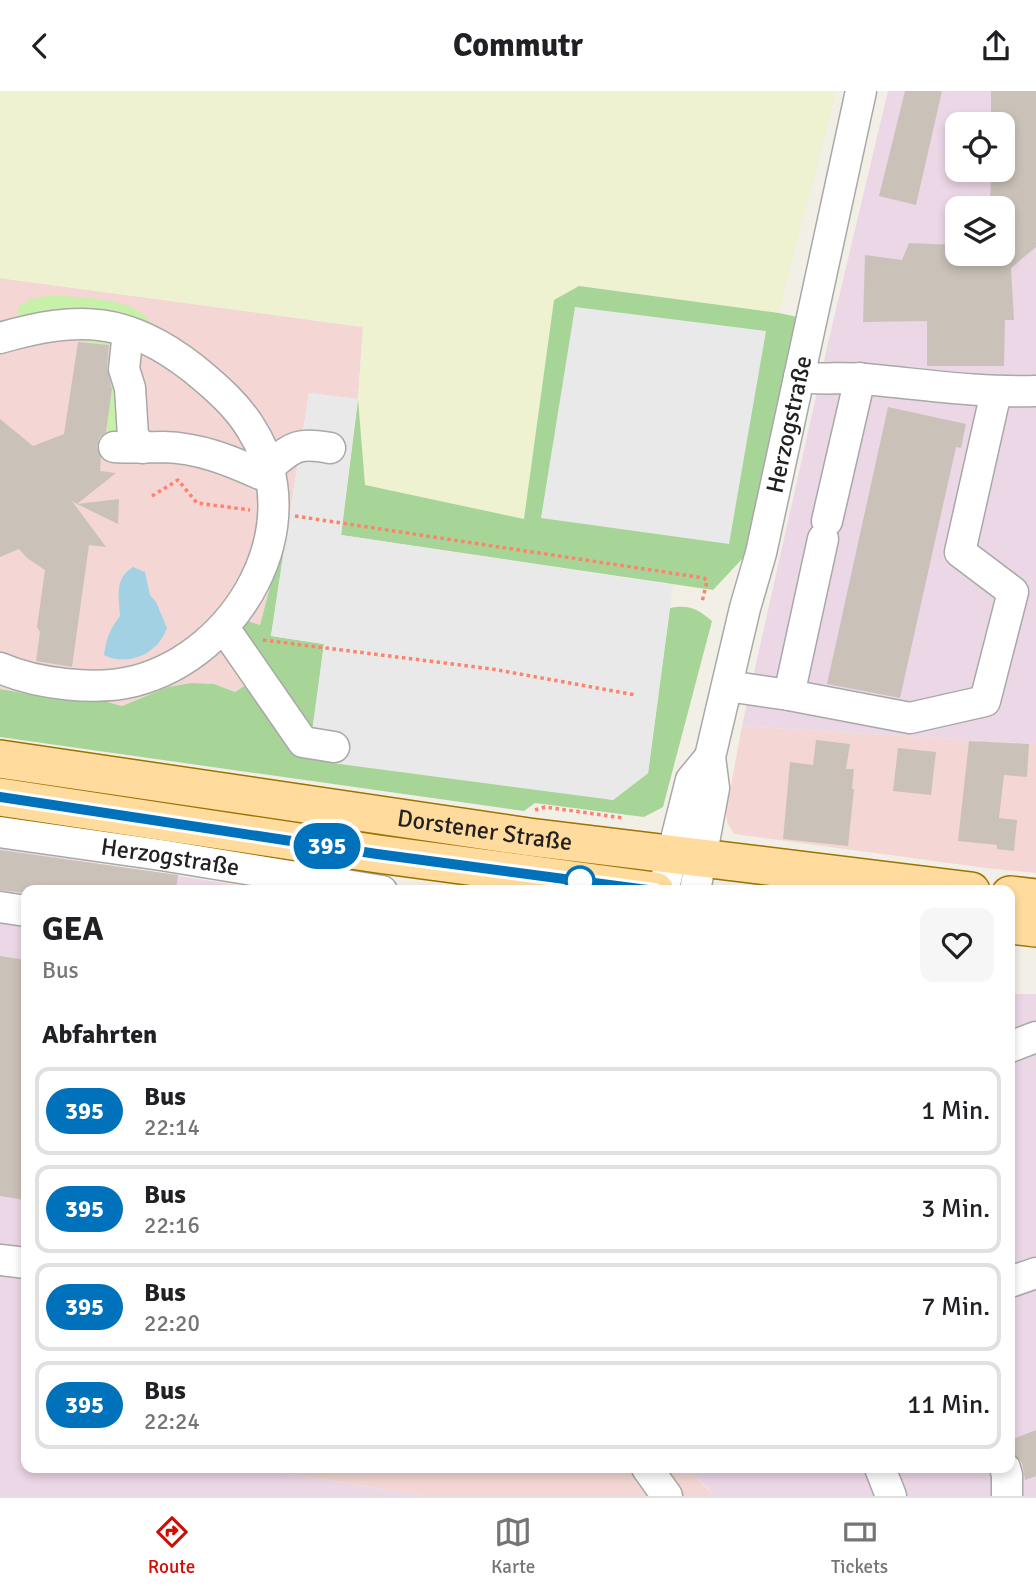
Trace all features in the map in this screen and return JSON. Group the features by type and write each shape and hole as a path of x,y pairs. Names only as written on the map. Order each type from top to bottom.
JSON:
{"main road":[{"name":"Dorstener Straße","path":"0,759 528,837 689,868 897,885"},
{"name":"Dorstener Straße","path":"0,797 377,854 610,885"},
{"path":"1015,896 1036,898"},
{"path":"1015,926 1036,928"}],"street":[{"name":"Herzogstraße","path":"670,885 689,868 691,780 710,757 745,608 761,553 861,91"},
{"path":"0,338 27,330 73,323 106,325 145,337 179,358 211,383 240,412 253,431 264,452 275,513 260,573 226,632 171,666 138,680 107,687 69,685 10,673 0,668"},
{"path":"128,331 124,369 130,388 132,436 144,448"},
{"path":"799,377 860,378 996,392 1036,391"},
{"path":"789,695 860,378"},
{"path":"727,686 910,718 985,701 1013,591 960,552 996,392"},
{"path":"114,447 194,450 225,458 260,474 291,448 309,444 330,448"},
{"path":"226,632 303,742 334,747"},
{"name":"Herzogstraße","path":"0,832 161,855 236,880 306,885"},
{"path":"0,907 21,910"},
{"path":"1015,1045 1036,1037"},
{"path":"0,1260 21,1262"},
{"path":"1015,1280 1036,1273"},
{"path":"651,1473 667,1496"},
{"path":"882,1473 891,1496"},
{"path":"1006,1473 1007,1496"}],"path":[{"path":"152,496 177,480 197,503 704,578 707,581 702,602"},
{"path":"226,632 492,670 636,695"}],"shaded area":[{"path":"888,91 1036,91 1036,744 742,726"},
{"path":"0,278 363,327 358,399 309,393 284,549 279,553 260,625 262,675 235,692 214,684 191,683 168,687 122,706 85,696 46,697 0,689"},
{"path":"575,307 766,331 729,544 541,518"},
{"path":"309,393 358,399 341,535 673,585 648,773 613,800 332,763 311,740 324,644 271,636"},
{"path":"742,726 1036,744 1036,873 734,834 727,822 726,813"},
{"path":"0,848 224,883 21,885 21,1473 282,1473 425,1496 0,1496"},
{"path":"1015,994 1036,994 1036,1496 710,1496 711,1491 691,1473 1015,1473"},
{"path":"282,1473 691,1473 711,1492 710,1496 425,1496"}],"green space":[{"path":"0,91 836,91 779,313 579,286 554,300 524,519 364,485 358,399 363,327 0,278"},
{"path":"579,286 802,318 760,501 743,558 713,590 341,535 358,399 365,485 524,519 554,300"},
{"path":"55,295 123,304 136,309 154,327 131,325 128,438 105,438 113,381 109,377 114,346 83,342 77,332 19,323 18,307 32,299"},
{"path":"284,549 271,636 324,644 311,740 613,800 648,773 670,608 688,607 702,613 712,621 663,807 644,817 535,803 524,811 0,737 0,689 46,697 85,696 122,706 168,687 191,683 214,684 235,692 261,675 234,640 244,620 260,625 279,553"}],"water":[{"path":"133,567 145,572 150,595 156,602 167,628 157,645 141,656 132,659 113,658 104,655 106,644 120,616 120,583"}],"building":[{"path":"905,91 942,91 916,205 879,196"},
{"path":"991,91 1036,91 1036,247 1015,265 1015,196 990,196 991,182 1015,182 1015,112 991,112"},
{"path":"909,243 945,244 945,266 1013,266 1011,268 1014,320 1005,320 1004,366 927,366 927,321 863,322 865,255 902,260"},
{"path":"78,342 109,345 107,368 112,389 106,432 99,438 97,447 101,458 100,471 116,473 77,504 72,501 106,547 89,545 72,667 36,661 40,632 37,627 45,570 19,549 0,557 0,419 33,446 64,434"},
{"path":"888,407 966,424 961,448 956,447 900,698 827,684"},
{"path":"119,499 118,524 77,504"},
{"path":"816,740 850,744 846,769 854,769 854,789 848,846 783,839 790,762 813,765"},
{"path":"969,741 1029,744 1027,777 1004,775 999,818 1017,820 1014,851 997,849 997,845 958,841"},
{"path":"898,748 936,752 931,795 893,791"},
{"path":"0,850 178,875 177,885 21,885 21,892 0,890"},
{"path":"0,956 21,959 21,1199 0,1196"},
{"path":"1036,1430 1036,1476 1025,1480 1022,1463 1015,1455 1015,1438"}],"bus line":[{"name":"395","path":"0,797 377,854 610,885"}]}
